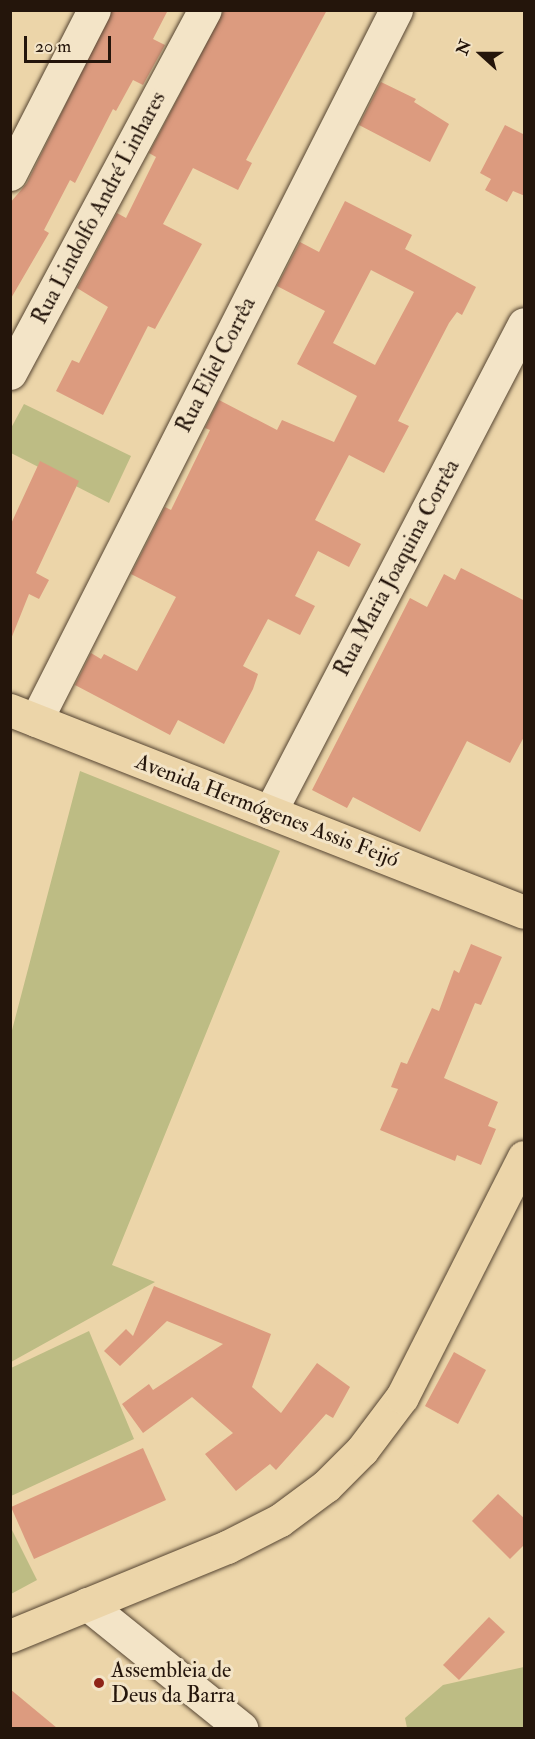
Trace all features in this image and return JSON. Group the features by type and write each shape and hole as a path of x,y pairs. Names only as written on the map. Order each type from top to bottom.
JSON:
{"main road":[{"name":"Avenida Hermógenes Assis Feijó","path":"23,715 525,912"},
{"path":"10,1636 227,1547 280,1520 326,1486 362,1450 402,1396 525,1157"}],"street":[{"path":"10,174 94,10"},
{"name":"Rua Lindolfo André Linhares","path":"10,373 205,10"},
{"name":"Rua Eliel Corrêa","path":"23,715 396,10"},
{"name":"Rua Maria Joaquina Corrêa","path":"270,812 525,324"},
{"path":"87,1605 241,1728"}],"shaded area":[{"path":"24,404 131,456 109,503 11,453 10,430"},
{"path":"80,771 280,851 112,1265 155,1282 11,1362 11,1034"},
{"path":"89,1331 134,1439 11,1496 11,1368"},
{"path":"11,1528 37,1580 10,1594"},
{"path":"524,1667 524,1728 407,1728 405,1718 443,1685"}],"building":[{"path":"112,10 168,10 153,39 165,45 143,85 133,80 116,111 113,109 75,183 70,180 44,230 49,233 10,300 10,203 27,183"},
{"path":"224,10 327,10 246,160 252,163 238,190 193,168 163,224 202,244 155,329 148,326 103,415 56,391 72,360 79,363 108,307 77,288 117,213 126,218 156,157 149,153"},
{"path":"381,82 416,99 414,102 449,124 430,162 359,125"},
{"path":"505,125 525,135 525,196 513,191 507,202 485,190 491,179 480,173"},
{"path":"345,201 412,235 405,249 476,287 462,315 457,312 449,323 398,421 409,426 384,473 349,455 315,520 361,544 349,567 318,551 295,596 315,606 300,635 268,619 243,666 258,674 253,689 224,744 178,720 170,735 75,685 91,653 101,659 104,654 137,671 176,597 131,574 165,507 171,510 210,430 205,428 219,400 277,430 282,420 334,442 357,396 297,364 325,311 277,286 300,242 319,252","holes":["371,270 414,292 375,365 333,343"]},
{"path":"40,461 79,481 36,573 49,580 39,599 29,594 11,639 10,526"},
{"path":"461,568 525,601 525,735 510,763 467,741 420,832 353,797 347,808 312,790 410,598 427,607 444,574 455,580"},
{"path":"471,944 502,957 481,1005 475,1003 444,1078 498,1102 488,1126 496,1129 481,1165 457,1155 455,1161 380,1130 398,1089 391,1087 401,1062 407,1064 432,1008 439,1011 454,970 459,973"},
{"path":"154,1286 271,1334 252,1387 281,1413 317,1363 350,1387 333,1418 326,1414 276,1470 270,1464 236,1491 205,1454 233,1433 192,1397 143,1433 122,1404 149,1384 153,1390 223,1344 167,1321 120,1366 104,1351 126,1329 133,1336"},
{"path":"454,1352 486,1370 458,1424 425,1406"},
{"path":"143,1448 166,1500 34,1559 11,1507"},
{"path":"498,1494 525,1519 525,1544 510,1559 472,1521"},
{"path":"489,1617 505,1632 459,1680 443,1665"},
{"path":"10,1689 57,1728 10,1728"}],"place":[{"name":"Assembleia de Deus da Barra","path":"99,1683"}]}
